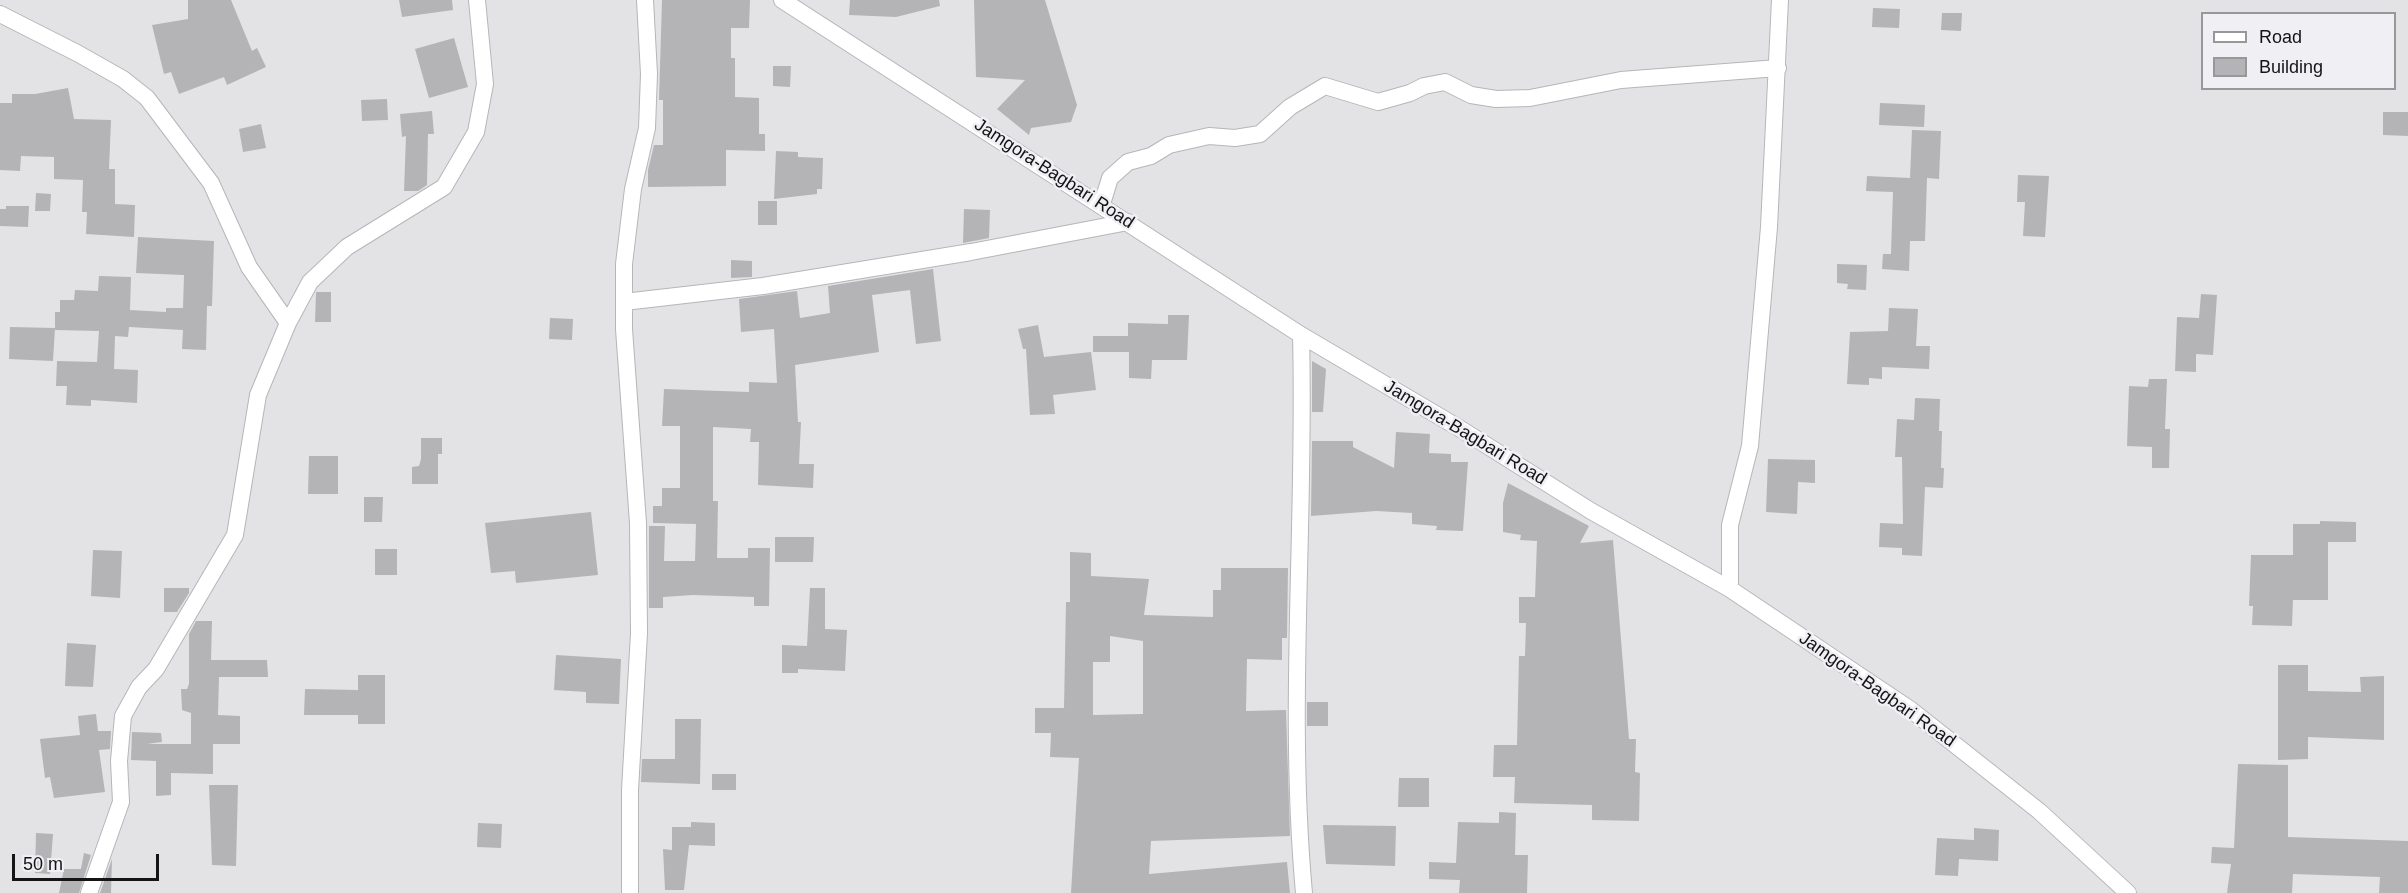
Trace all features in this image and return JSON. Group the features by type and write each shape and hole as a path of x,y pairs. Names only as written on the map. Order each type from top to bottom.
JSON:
{"street":[{"path":"89,893 121,802 119,761 123,716 139,687 156,669 235,535 258,395 288,322 310,282 347,247 444,187 476,132 485,84 477,0"},
{"path":"630,893 630,790 639,633 638,523 624,302 624,264 633,189 647,128 649,74 645,0"},
{"name":"Jamgora-Bagbari Road","path":"782,0 1102,204 1301,335 1459,428 1591,511 1730,589 1911,710 2039,811 2128,893"},
{"path":"1730,589 1731,525 1750,446 1769,227 1780,0"},
{"path":"0,14 78,53 123,79 147,98 211,183 249,267 288,322"},
{"path":"1102,204 1110,178 1128,162 1151,156 1169,145 1199,138 1235,138 1260,134 1290,107 1325,86 1378,102 1410,93 1424,86 1445,82 1471,95 1496,99 1530,98 1621,80 1778,68"},
{"path":"624,302 763,286 971,252 1128,222"},
{"path":"1301,335 1304,441 1297,764 1304,893"}],"building":[{"path":"188,0 231,0 252,51 257,48 266,67 227,85 224,77 179,94 171,72 164,74 152,25 188,19"},
{"path":"399,0 452,0 453,10 402,17"},
{"path":"662,0 750,0 749,28 731,28 731,58 735,58 735,97 759,98 759,134 765,134 765,151 726,150 726,186 648,187 648,170 654,145 663,145 663,100 659,100"},
{"path":"850,0 939,0 940,6 896,17 849,15"},
{"path":"974,0 1045,0 1077,105 1071,122 1031,128 1029,135 997,109 1025,80 976,77"},
{"path":"1873,8 1900,9 1899,28 1872,27"},
{"path":"1942,13 1962,13 1961,31 1941,30"},
{"path":"454,38 468,87 429,98 415,49"},
{"path":"773,66 791,66 790,87 773,86"},
{"path":"68,88 74,119 111,120 109,169 115,169 115,204 135,205 134,237 86,234 87,212 82,212 83,180 54,179 54,157 21,156 20,171 0,170 0,103 12,103 12,94 35,94"},
{"path":"387,99 388,120 362,121 361,100"},
{"path":"1880,103 1925,105 1924,127 1879,125"},
{"path":"432,111 434,134 428,134 427,185 418,191 404,191 406,136 402,137 400,114"},
{"path":"2383,112 2408,112 2408,136 2383,135"},
{"path":"261,124 266,148 243,152 239,129"},
{"path":"1912,130 1941,131 1939,179 1927,178 1925,241 1910,241 1909,271 1882,269 1883,254 1891,254 1893,192 1866,191 1867,176 1910,178"},
{"path":"776,151 798,152 798,157 823,158 822,189 817,189 817,194 774,199"},
{"path":"2018,175 2049,176 2045,237 2023,236 2025,202 2017,202"},
{"path":"36,193 51,194 50,211 35,211"},
{"path":"758,201 777,201 777,225 758,225"},
{"path":"6,206 29,206 28,227 0,226 0,209 6,209"},
{"path":"964,209 990,210 989,238 963,243"},
{"path":"138,237 214,241 212,306 207,306 206,350 182,349 183,330 129,327 128,337 115,336 114,369 138,370 137,403 91,400 91,406 66,405 67,386 56,386 57,361 97,362 99,331 55,330 55,312 60,312 60,300 74,300 75,290 98,291 99,276 131,277 130,310 166,312 166,308 183,308 184,275 136,273"},
{"path":"731,260 752,261 752,277 731,278"},
{"path":"1837,264 1867,265 1866,290 1847,289 1848,284 1837,283"},
{"path":"933,269 941,341 916,344 910,290 872,295 879,352 795,365 798,422 801,422 799,464 814,464 813,488 758,485 759,442 750,442 751,429 713,427 713,501 718,501 717,558 748,558 748,548 770,548 769,606 754,606 754,597 693,595 663,597 663,608 649,608 649,526 665,526 664,561 695,561 696,524 653,523 653,506 662,506 662,488 680,488 680,426 662,426 664,389 749,392 749,382 777,383 774,329 741,332 739,299 797,291 800,318 830,313 828,286"},
{"path":"316,292 331,292 331,322 315,322"},
{"path":"2201,294 2217,295 2213,355 2196,354 2196,372 2175,371 2177,317 2199,318"},
{"path":"1889,308 1918,309 1916,346 1930,346 1929,369 1882,367 1882,379 1869,378 1869,385 1847,384 1850,332 1888,331"},
{"path":"1168,315 1189,315 1187,360 1152,360 1151,379 1129,378 1129,352 1093,352 1093,336 1128,336 1128,323 1168,324"},
{"path":"550,318 573,319 572,340 549,339"},
{"path":"1038,325 1044,357 1091,352 1096,390 1053,395 1055,414 1030,415 1026,349 1023,349 1018,329"},
{"path":"10,327 55,328 53,361 9,359"},
{"path":"1312,361 1326,369 1323,412 1312,412"},
{"path":"2149,379 2167,379 2165,429 2170,429 2169,468 2152,468 2152,447 2127,446 2129,386 2148,387"},
{"path":"1915,398 1940,399 1941,468 1944,468 1943,488 1925,487 1922,556 1902,555 1902,548 1879,547 1880,523 1903,524 1902,457 1895,457 1897,419 1914,420"},
{"path":"1396,432 1430,434 1429,453 1451,454 1451,462 1468,462 1463,531 1436,530 1437,526 1412,524 1412,513 1376,511 1311,516 1312,441 1353,441 1353,447 1394,468"},
{"path":"421,438 442,438 442,454 438,454 438,484 412,484 412,467 419,466 421,459"},
{"path":"309,456 338,456 338,494 308,494"},
{"path":"1768,459 1815,460 1815,483 1798,482 1797,514 1766,512"},
{"path":"1508,483 1589,526 1580,543 1613,540 1629,739 1636,739 1635,772 1640,773 1639,821 1592,820 1592,805 1514,803 1515,777 1493,777 1494,745 1517,745 1519,656 1525,656 1526,623 1519,623 1519,597 1535,597 1537,541 1520,540 1521,535 1503,532 1503,503"},
{"path":"364,497 383,497 382,522 364,522"},
{"path":"591,512 598,575 516,583 515,571 491,573 485,523"},
{"path":"2320,521 2356,522 2356,542 2328,542 2328,600 2293,600 2292,626 2252,625 2253,606 2249,606 2251,555 2293,555 2293,524 2320,524"},
{"path":"775,537 814,537 813,562 775,562"},
{"path":"375,549 397,549 397,575 375,575"},
{"path":"93,550 122,551 120,598 91,596"},
{"path":"1070,552 1091,553 1091,576 1149,579 1144,615 1213,617 1213,590 1221,590 1221,568 1288,568 1287,638 1282,638 1282,660 1247,659 1246,711 1286,710 1290,836 1151,841 1149,874 1287,862 1290,893 1071,893 1079,758 1050,757 1051,733 1035,733 1035,708 1064,708 1066,602 1070,602","holes":["1110,636 1143,641 1143,714 1093,715 1093,662 1110,662"]},
{"path":"164,588 189,588 189,593 177,612 164,612"},
{"path":"810,588 825,588 825,629 847,630 845,671 798,669 798,673 782,673 782,645 807,646"},
{"path":"196,621 212,621 211,660 267,660 268,677 219,677 218,715 240,716 240,744 213,744 213,774 171,773 171,795 156,796 156,761 131,760 132,732 161,733 162,742 147,744 191,744 191,713 182,710 181,689 187,689 189,684 189,634"},
{"path":"67,643 96,645 93,687 65,686"},
{"path":"556,655 621,659 619,704 586,703 586,692 554,690"},
{"path":"2278,665 2308,665 2308,691 2361,692 2360,677 2384,676 2384,740 2308,737 2308,759 2278,760"},
{"path":"358,675 385,675 385,724 358,724 358,715 304,715 305,689 358,690"},
{"path":"1307,702 1328,702 1328,726 1307,726"},
{"path":"96,714 98,731 111,731 110,749 99,750 105,792 54,798 50,777 45,778 40,739 80,735 78,716"},
{"path":"675,719 701,719 700,784 641,782 642,759 675,759"},
{"path":"2238,764 2288,765 2288,837 2408,841 2408,893 2379,893 2380,877 2293,874 2292,893 2227,893 2231,864 2211,863 2212,847 2234,848"},
{"path":"712,774 736,774 736,790 712,790"},
{"path":"1399,778 1429,778 1429,807 1398,807"},
{"path":"209,785 238,785 236,866 212,865"},
{"path":"1499,812 1516,813 1515,855 1528,855 1527,893 1459,893 1460,880 1429,879 1429,862 1456,863 1458,822 1499,823"},
{"path":"691,822 715,823 715,846 689,845 684,890 665,890 663,849 672,850 672,827 691,827"},
{"path":"478,823 502,824 501,848 477,847"},
{"path":"1323,825 1396,826 1395,866 1326,864"},
{"path":"1974,828 1999,830 1998,861 1959,859 1958,876 1935,875 1937,838 1974,840"},
{"path":"36,833 53,834 50,874 35,873"},
{"path":"84,853 91,855 79,893 59,893 64,869 81,869"},
{"path":"112,859 111,893 100,893"}]}
